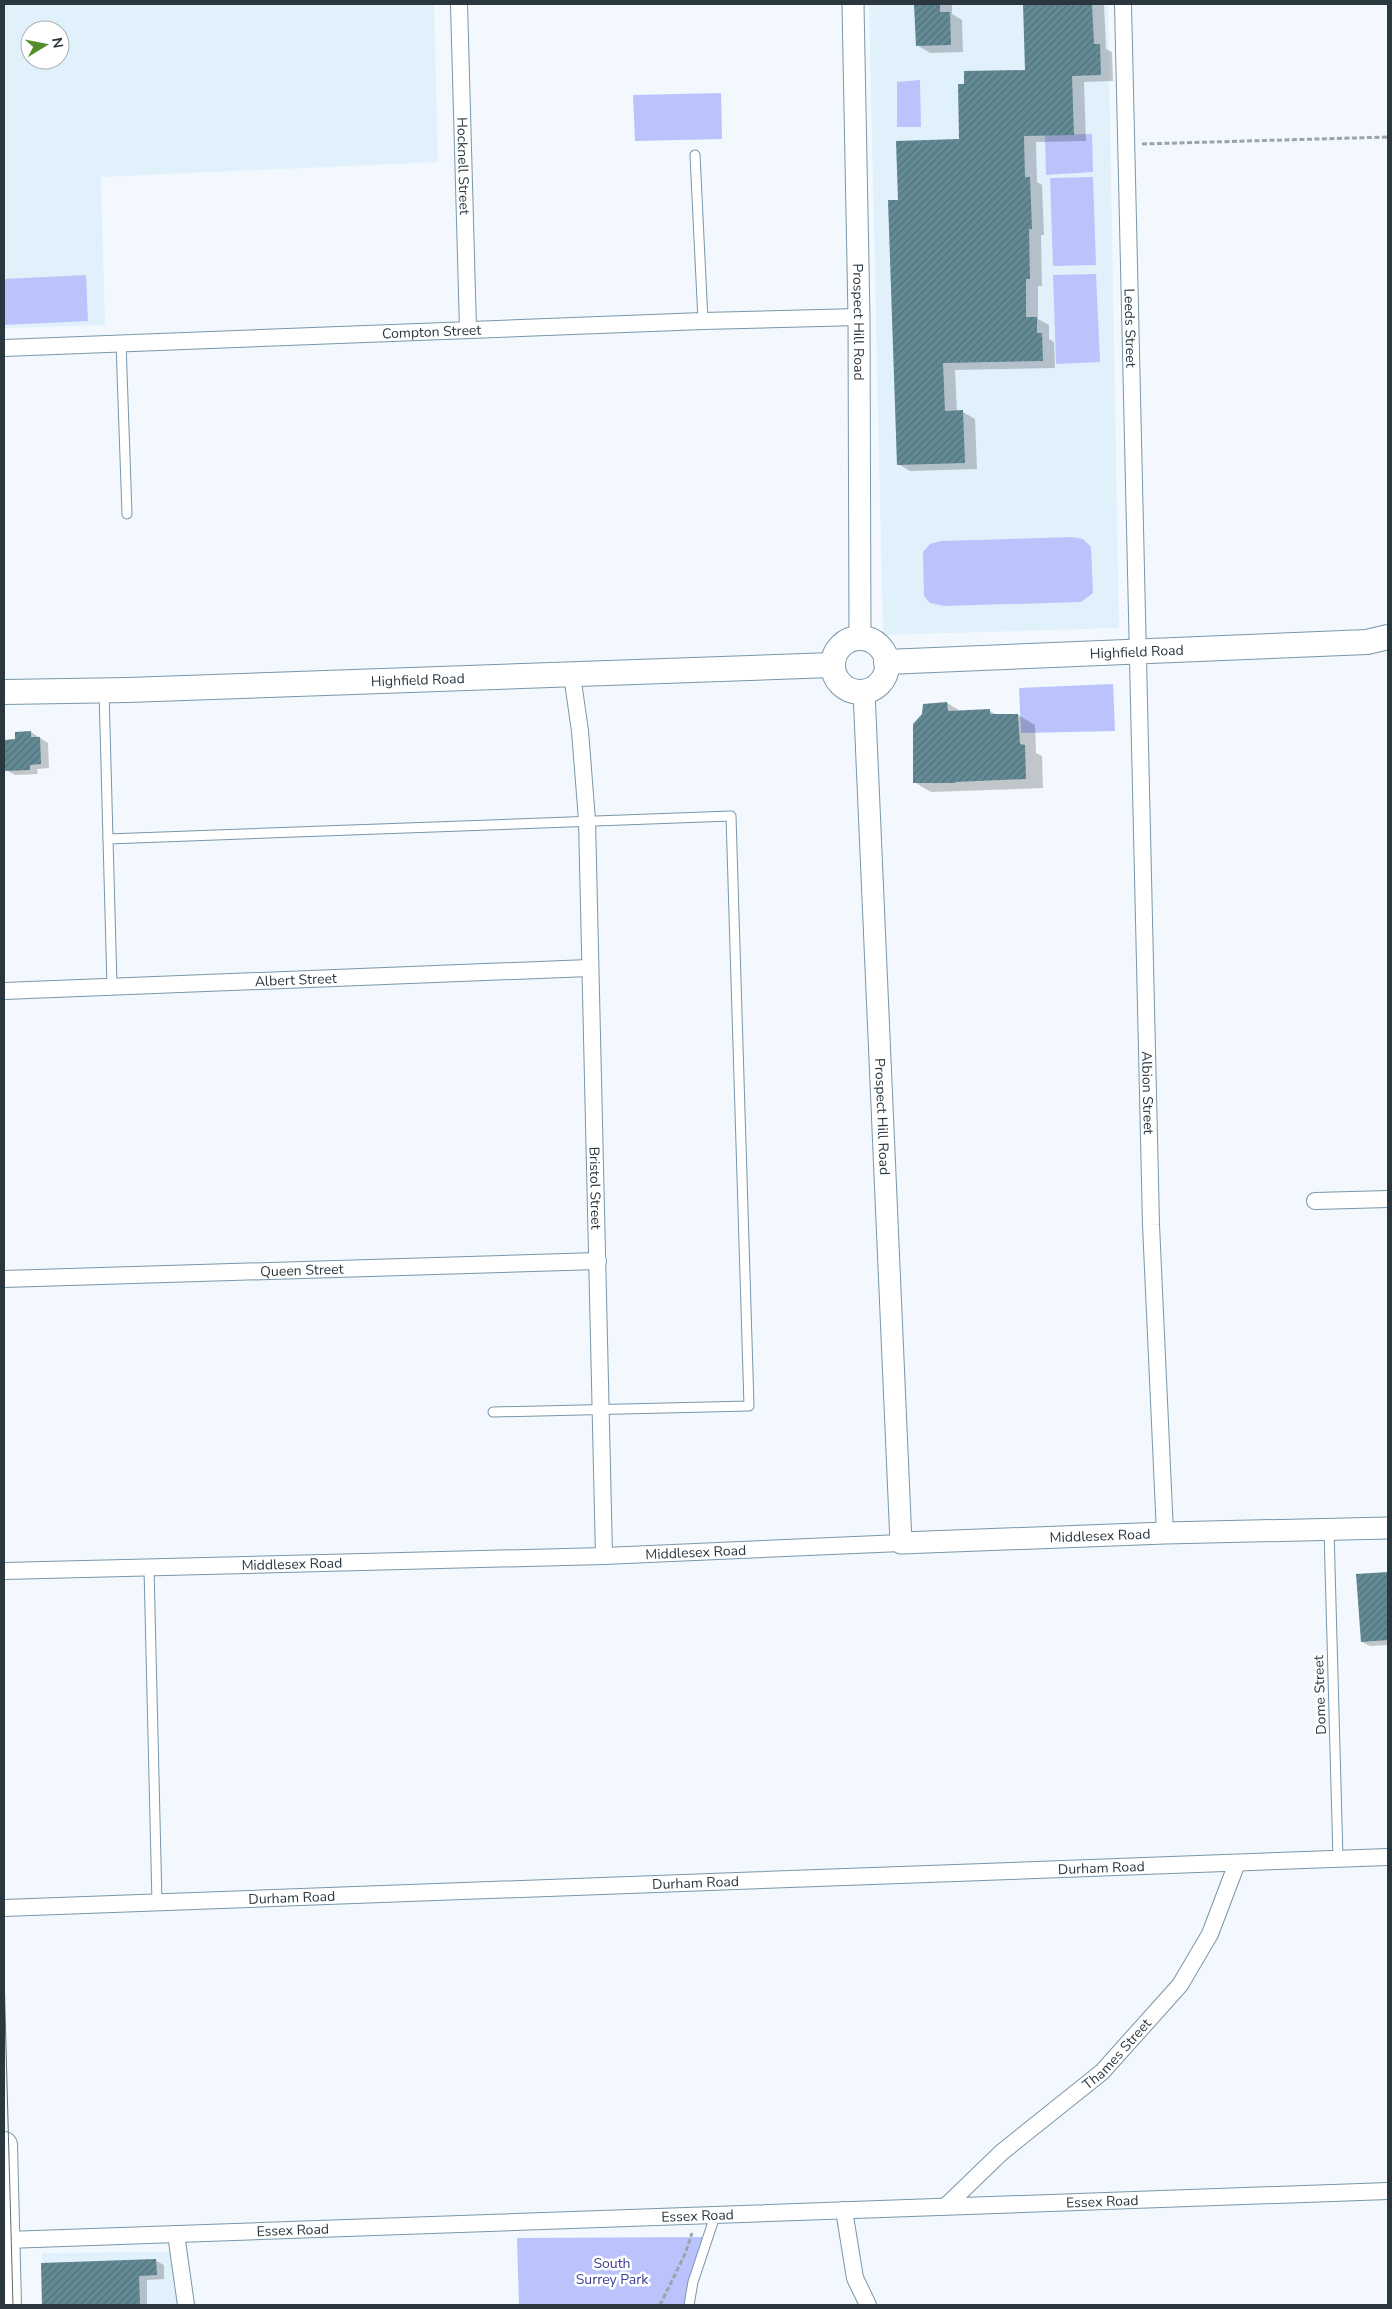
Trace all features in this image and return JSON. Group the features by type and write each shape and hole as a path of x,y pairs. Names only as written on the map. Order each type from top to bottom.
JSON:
{"main road":[{"name":"Highfield Road","path":"886,662 1368,642 1388,637"},
{"path":"860,638 877,644 886,662 886,673 879,684 872,689 864,691 851,690 841,684 832,666 838,649 850,640 860,638"},
{"name":"Highfield Road","path":"4,692 104,691 832,666"},
{"path":"4,2145 8,2305"}],"street":[{"name":"Hocknell Street","path":"459,4 468,330"},
{"name":"Prospect Hill Road","path":"852,4 859,317 860,638"},
{"name":"Leeds Street","path":"1123,4 1137,652"},
{"name":"Compton Street","path":"4,348 703,320 859,317"},
{"name":"Albion Street","path":"1137,652 1151,1225 1165,1533"},
{"name":"Bristol Street","path":"572,675 580,731 587,820 604,1556"},
{"name":"Prospect Hill Road","path":"864,691 901,1543"},
{"name":"Albert Street","path":"4,991 590,968"},
{"path":"1315,1201 1388,1199"},
{"name":"Queen Street","path":"4,1279 598,1261"},
{"name":"Middlesex Road","path":"4,1571 604,1556 1165,1533 1388,1528"},
{"name":"Durham Road","path":"4,1908 1388,1857"},
{"name":"Thames Street","path":"946,2206 1002,2152 1102,2072 1180,1985 1210,1934 1238,1863"},
{"name":"Essex Road","path":"6,2240 1388,2191"},
{"path":"844,2210 855,2278 868,2305"},
{"path":"176,2234 186,2305"}],"lane":[{"path":"695,155 703,320"},
{"path":"121,343 127,514"},
{"path":"104,691 112,986"},
{"path":"108,839 731,816 749,1406 601,1411 493,1412"},
{"name":"Dome Street","path":"1329,1530 1338,1859"},
{"path":"149,1568 157,1903"},
{"path":"689,2305 692,2282 715,2216"}],"path":[{"path":"1126,144 1388,137"},
{"path":"660,2305 685,2254 699,2216"}],"shaded area":[{"path":"4,4 434,4 438,162 101,177 105,325 4,328"},
{"path":"869,4 1108,4 1119,628 883,635"},
{"path":"172,2252 179,2305 44,2305 42,2253"}],"green space":[{"path":"920,80 921,127 897,127 897,82"},
{"path":"721,93 722,139 635,141 633,95"},
{"path":"1092,134 1093,172 1046,175 1045,135"},
{"path":"1093,177 1096,265 1053,266 1050,178"},
{"path":"1096,274 1100,362 1056,364 1053,275"},
{"path":"86,275 88,321 4,325 4,279"},
{"path":"1072,537 1083,539 1091,547 1093,593 1081,602 944,606 930,603 924,596 923,552 930,544 941,541"},
{"path":"1113,684 1115,731 1021,733 1019,688"},
{"name":"South Surrey Park","path":"707,2237 689,2305 519,2305 517,2238"}],"building":[{"path":"914,4 940,4 940,12 950,12 951,45 916,46"},
{"path":"1023,4 1092,4 1094,44 1100,44 1101,75 1072,76 1074,135 1024,136 1025,177 1030,177 1032,229 1029,229 1030,279 1026,279 1026,317 1037,317 1037,333 1042,333 1043,361 943,363 945,411 963,410 965,463 897,465 888,200 898,200 896,141 959,139 958,84 964,84 964,71 1025,70"},
{"path":"947,702 948,711 990,709 990,714 1018,714 1020,744 1025,745 1026,779 956,783 913,783 913,724 922,714 923,704"},
{"path":"31,731 31,737 40,737 41,764 30,765 30,770 5,771 5,740 15,739 15,732"},
{"path":"1388,1572 1388,1640 1361,1642 1356,1574"},
{"path":"156,2259 157,2275 139,2276 140,2305 42,2305 41,2263"}],"tram line":[{"path":"4,1973 13,2305"}]}
